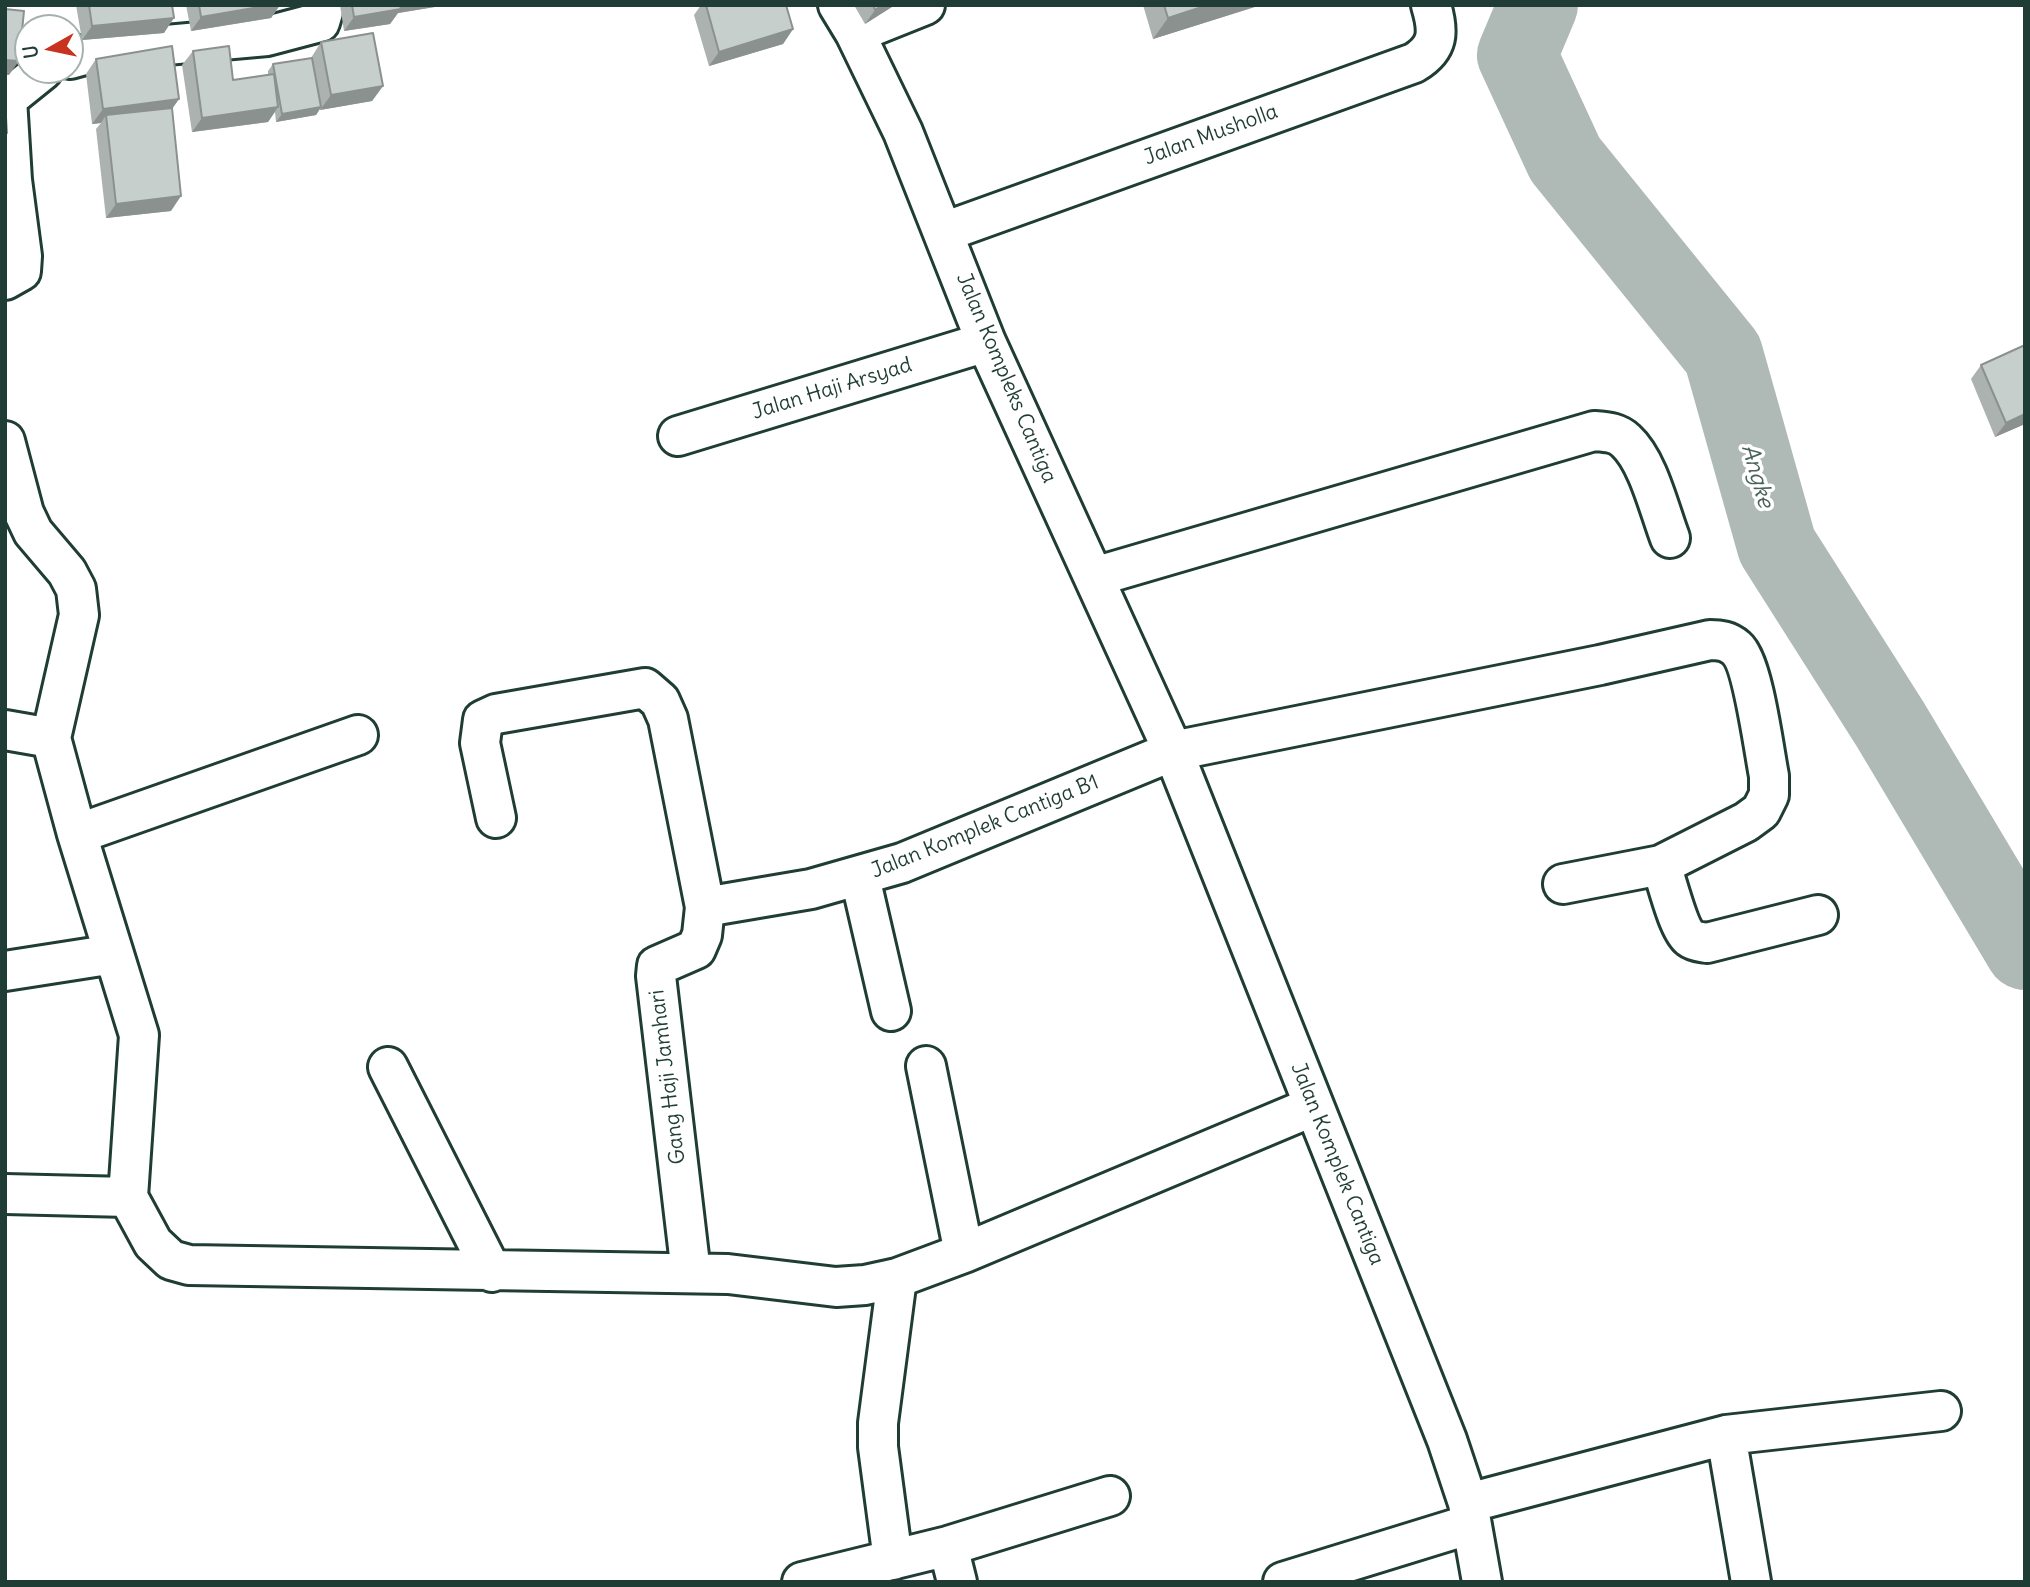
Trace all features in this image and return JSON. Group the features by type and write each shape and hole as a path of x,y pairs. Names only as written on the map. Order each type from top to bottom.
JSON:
{"street":[{"path":"84,55 99,51 267,36 320,22 323,12 321,5"},
{"path":"846,19 925,5"},
{"name":"Jalan Musholla","path":"944,232 1414,63 1426,56 1433,46 1436,20 1431,5"},
{"name":"Jalan Kompleks Cantiga","path":"846,19 903,132 986,342 1173,751"},
{"path":"5,280 21,271 22,256 12,180 6,99 25,84"},
{"name":"Jalan Haji Arsyad","path":"678,436 986,342"},
{"path":"1094,577 1594,431 1611,432 1625,439 1640,458 1670,538"},
{"path":"5,441 14,481 33,532 67,572 76,589 79,615 51,738 77,834 139,1035 128,1197 153,1242 172,1260 189,1265 728,1274 836,1286 866,1285 897,1278 964,1253 1314,1106"},
{"name":"Jalan Komplek Cantiga B1","path":"705,907 811,889 902,863 1173,751 1600,665 1710,640 1724,640 1738,649 1747,665 1769,776 1769,795 1761,811 1746,822 1661,865"},
{"path":"496,818 480,743 483,720 496,714 645,688 660,701 668,719 705,907"},
{"path":"5,730 51,738"},
{"path":"77,834 358,735"},
{"name":"Jalan Komplek Cantiga","path":"1173,751 1447,1440 1469,1514 1482,1582"},
{"path":"1563,884 1661,865 1683,929 1690,938 1707,943 1818,915"},
{"path":"860,877 891,1011"},
{"name":"Gang Haji Jamhari","path":"691,1273 656,976 657,966 664,961 696,949 702,935 705,907"},
{"path":"5,971 114,954"},
{"path":"926,1066 964,1253"},
{"path":"388,1068 492,1272"},
{"path":"5,1194 128,1197"},
{"path":"892,1560 878,1447 878,1423 897,1278"},
{"path":"1283,1582 1469,1514 1726,1435 1941,1411"},
{"path":"1726,1435 1751,1582"},
{"path":"802,1582 892,1560 953,1564 1110,1496"}],"building":[{"path":"89,5 172,5 174,18 92,26"},
{"path":"199,5 271,5 201,17"},
{"path":"352,5 400,5 401,9 354,17"},
{"path":"706,5 786,5 793,29 719,52"},
{"path":"1164,5 1208,5 1168,18"},
{"path":"5,9 24,11 24,14 14,14 14,61 5,60"},
{"path":"373,33 383,86 331,95 321,42"},
{"path":"172,46 179,99 103,109 96,59"},
{"path":"229,46 233,80 274,74 278,107 202,118 193,51"},
{"path":"312,58 321,107 282,114 273,64"},
{"path":"172,108 181,196 116,204 106,115"},
{"path":"2025,345 2025,414 2006,423 1981,365"}],"waterway":[{"name":"Angke","path":"1538,5 1517,55 1565,159 1723,354 1777,546 1890,724 2025,950"}]}
